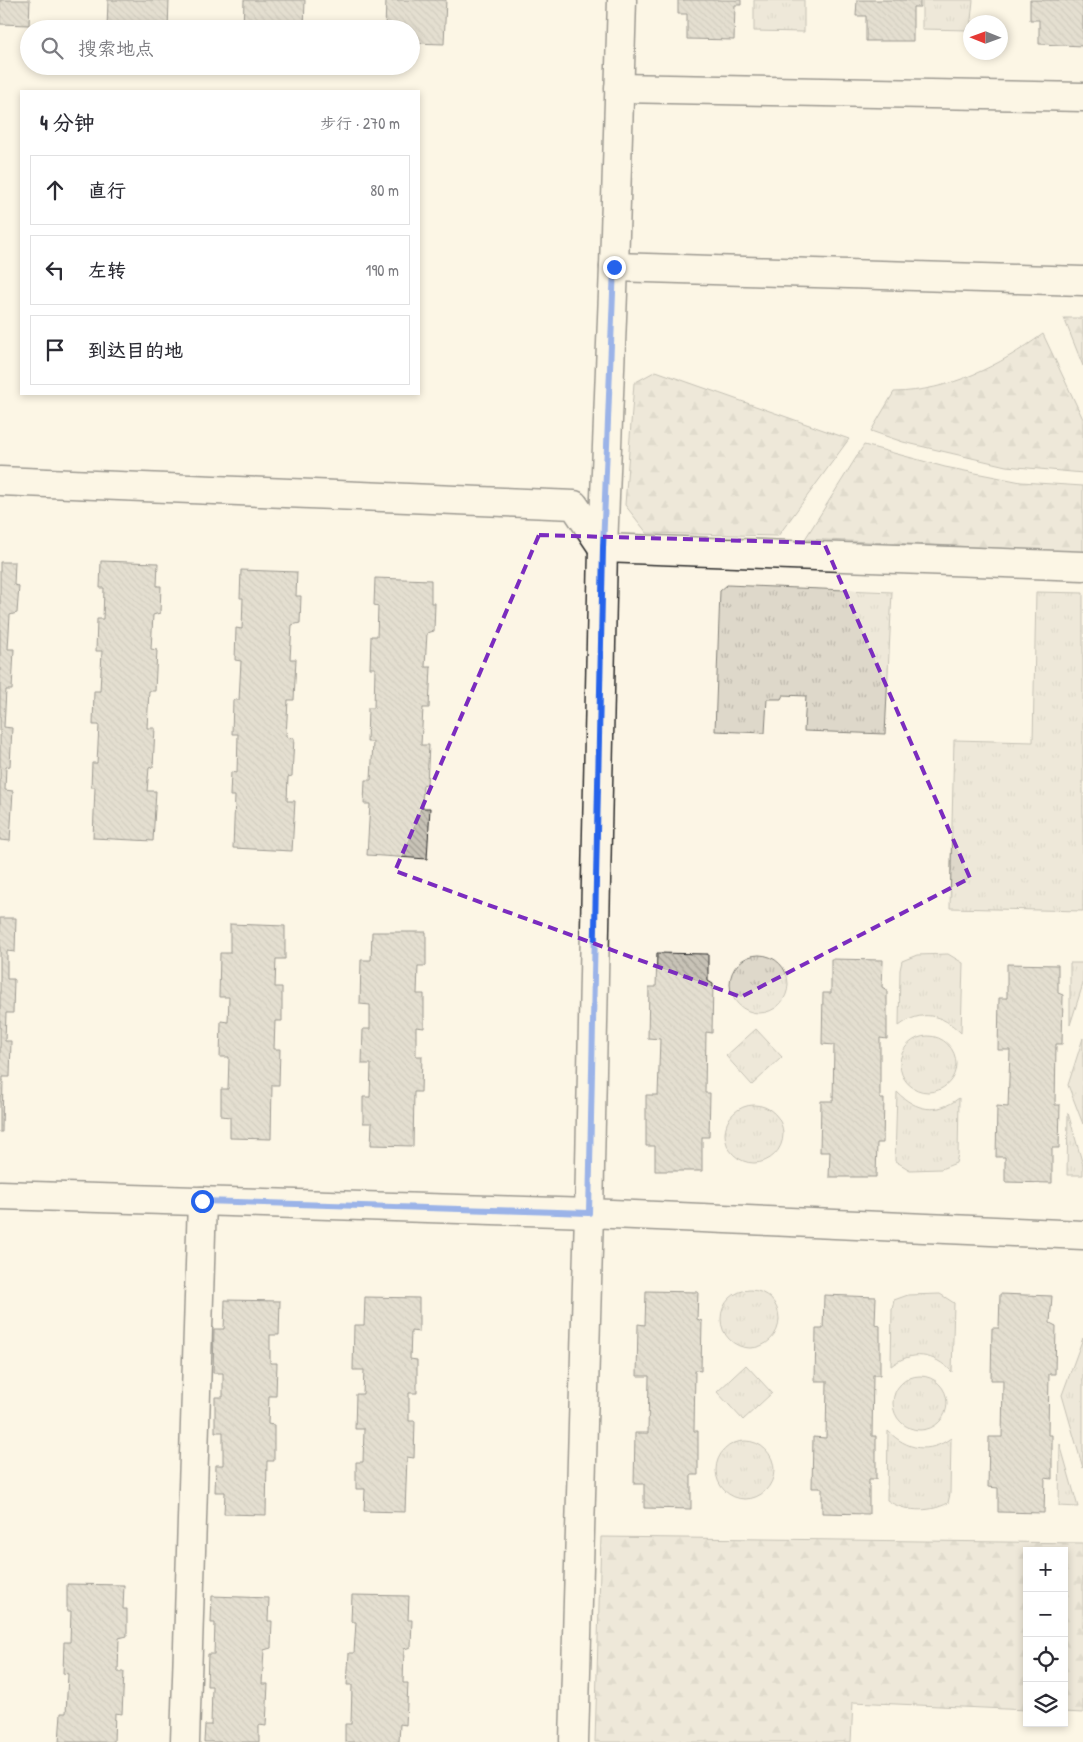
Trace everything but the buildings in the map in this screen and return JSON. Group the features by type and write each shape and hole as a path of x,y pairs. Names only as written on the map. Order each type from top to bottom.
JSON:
{"lane":[{"path":"574,1742 589,1213 603,548 622,0"},
{"path":"619,88 1083,98"},
{"path":"614,267 1083,281"},
{"path":"0,481 574,505 603,548"},
{"path":"603,548 1083,566"},
{"path":"0,1195 589,1213 1083,1235"},
{"path":"185,1742 202,1201"}],"highlighted area":[{"path":"539,535 824,543 970,878 741,997 395,871"}],"green space":[{"path":"754,0 804,0 804,32 754,31"},
{"path":"922,0 973,0 972,15 963,15 963,30 922,29"},
{"path":"1064,318 1083,318 1083,366"},
{"path":"1043,334 1083,419 1083,473 1006,466 903,442 871,431 894,392 915,391 935,387 973,375 1009,356"},
{"path":"656,371 849,439 778,536 647,533 625,505 634,383"},
{"path":"864,445 945,467 1021,482 1083,486 1083,552 805,539"},
{"path":"727,585 892,592 885,734 804,731 806,696 783,695 781,699 767,699 765,733 715,731 720,591"},
{"path":"1036,592 1083,593 1083,911 950,908 954,740 1033,742"},
{"path":"948,954 963,963 961,1033 939,1018 931,1016 915,1017 899,1026 900,970 902,961 917,955"},
{"path":"759,955 775,960 783,968 788,984 783,1000 775,1008 759,1013 743,1008 735,1000 730,984 735,968 743,960"},
{"path":"1070,963 1083,963 1083,984 1070,1025"},
{"path":"756,1029 782,1057 752,1085 726,1056"},
{"path":"928,1036 943,1041 951,1049 956,1064 951,1079 943,1087 928,1092 913,1087 905,1079 900,1064 905,1049 913,1041"},
{"path":"1083,1038 1083,1124 1068,1085"},
{"path":"897,1092 919,1107 935,1109 943,1107 959,1098 958,1154 956,1163 941,1169 910,1170 895,1161"},
{"path":"754,1105 770,1110 778,1118 783,1134 778,1150 770,1158 754,1163 738,1158 730,1150 725,1134 730,1118 738,1110"},
{"path":"1068,1113 1083,1165 1083,1175 1067,1175"},
{"path":"750,1290 766,1295 774,1303 779,1319 774,1335 766,1343 750,1348 734,1343 726,1335 721,1319 726,1303 734,1295"},
{"path":"940,1294 954,1303 952,1372 938,1361 923,1356 907,1358 891,1366 892,1310 894,1300 908,1295"},
{"path":"1083,1338 1083,1468 1062,1395"},
{"path":"746,1365 772,1393 743,1420 717,1392"},
{"path":"915,1376 925,1376 935,1380 943,1388 947,1403 943,1418 935,1426 925,1430 915,1430 905,1426 897,1418 893,1408 893,1398 897,1388 905,1380"},
{"path":"888,1431 910,1446 918,1448 935,1446 951,1438 950,1494 948,1503 925,1510 917,1510 901,1507 887,1500"},
{"path":"745,1441 761,1446 769,1454 774,1470 769,1486 761,1494 745,1499 729,1494 721,1486 716,1470 721,1454 729,1446"},
{"path":"1060,1444 1078,1507 1059,1506"},
{"path":"601,1537 1083,1543 1083,1713 1068,1712 1068,1547 1023,1547 1023,1710 853,1702 851,1742 595,1742"}],"route":[{"path":"202,1201 589,1213 603,548 614,267"}]}
